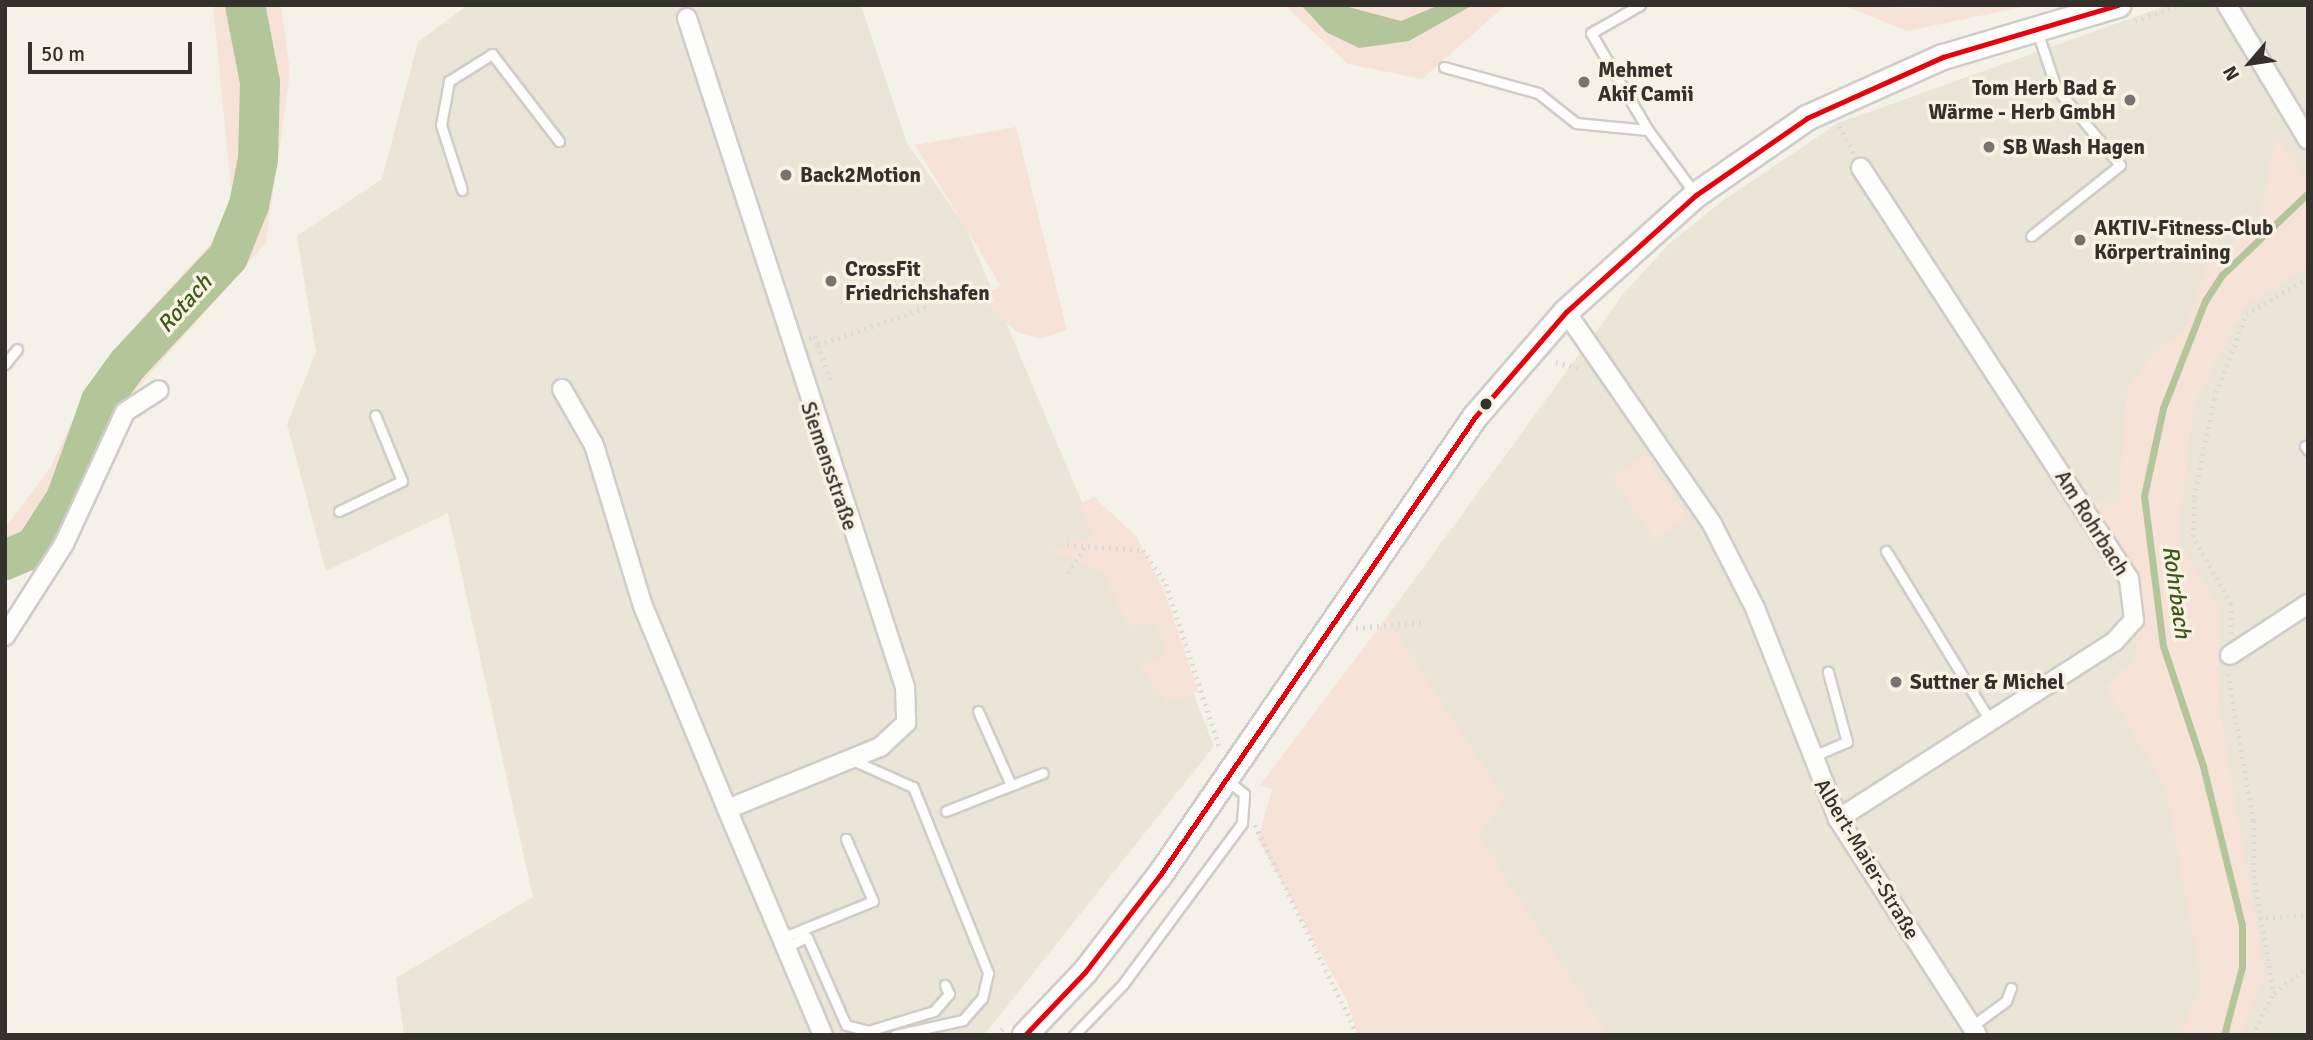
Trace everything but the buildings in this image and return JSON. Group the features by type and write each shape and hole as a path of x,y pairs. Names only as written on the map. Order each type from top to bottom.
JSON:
{"street":[{"path":"2227,5 2308,140"},
{"path":"1025,1035 1084,972 1226,779 1475,417 1566,312 1696,195 1818,113 1943,57 2036,29 2124,14"},
{"name":"Siemensstraße","path":"687,18 790,345 905,687 906,723 880,747 727,809"},
{"name":"Am Rohrbach","path":"1838,819 2114,642 2134,620 2129,579 1861,168"},
{"name":"Albert-Maier-Straße","path":"1566,312 1712,524 1755,608 1809,757 1838,819 1974,1030"},
{"path":"562,389 594,445 643,606 780,943 823,1035"},
{"path":"5,636 64,544 125,412 159,390"},
{"path":"2230,655 2308,604"}],"lane":[{"path":"1640,5 1591,33 1648,130 1696,195"},
{"path":"2031,236 2120,165 2056,88 2036,29"},
{"path":"462,190 441,125 449,81 492,54 559,141"},
{"path":"1444,67 1538,93 1576,123 1648,130"},
{"path":"5,364 17,349"},
{"path":"339,511 402,481 376,415"},
{"path":"1886,551 1990,721"},
{"path":"1809,757 1847,742 1828,672"},
{"path":"978,711 1011,785"},
{"path":"850,759 913,787 988,973 982,998 963,1020 895,1035"},
{"path":"946,811 1042,773"},
{"path":"1074,1035 1123,984 1234,834 1245,805 1244,794 1226,779"},
{"path":"780,943 873,901 846,839"},
{"path":"780,943 807,937 846,1025 868,1031 934,1011 949,994 945,985"},
{"path":"1974,1030 2006,1001 2011,988"}],"path":[{"path":"2124,14 2180,5"},
{"path":"1825,126 1848,113"},
{"path":"1836,119 1861,168"},
{"path":"818,345 925,308 916,281 929,277"},
{"path":"2274,993 2272,953 2259,918 2254,821 2227,682 2231,604 2193,537 2194,497 2224,359 2246,314 2308,278"},
{"path":"790,345 815,336 831,380"},
{"path":"1067,545 1143,550 1166,584 1222,754"},
{"path":"1068,573 1086,546"},
{"path":"1355,628 1424,622"},
{"path":"1245,805 1359,1035"},
{"path":"2259,918 2308,915"},
{"path":"2252,1035 2274,993 2308,967"}],"shaded area":[{"path":"213,5 281,5 290,72 266,243 122,406 58,533 19,576 5,580 5,528 49,470 83,399 143,317 211,243 232,198"},
{"path":"468,5 861,5 907,143 966,228 1089,519 1130,533 1214,746 984,1035 404,1035 396,978 533,897 448,513 326,571 287,424 316,352 297,236 382,179 418,42"},
{"path":"1284,5 1301,5 1326,32 1409,41 1473,5 1506,5 1422,79 1348,64"},
{"path":"1301,5 1341,5 1401,21 1439,5 1473,5 1409,41 1359,48 1326,32"},
{"path":"1341,5 1439,5 1401,21"},
{"path":"1843,5 1909,8 2032,5 1907,31"},
{"path":"2168,5 2308,5 2308,134 2299,142 2308,155 2308,1035 1607,1035 1478,836 1387,617 1624,293 1670,243 1721,202 1838,123"},
{"path":"1016,127 1067,330 1040,339 1017,332 978,297 1001,286 915,145"},
{"path":"2276,136 2308,182 2308,266 2243,308 2194,405 2178,539 2221,610 2218,699 2265,975 2240,1035 2180,1035 2202,984 2166,789 2106,687 2136,658 2137,577 2090,502 2118,503 2127,389 2155,351 2184,331 2206,266 2259,220"},
{"path":"1645,454 1688,518 1655,540 1612,477"},
{"path":"1094,497 1136,536 1164,591 1198,691 1167,703 1140,667 1166,653 1157,624 1128,625 1102,571 1050,551 1092,536 1080,504"},
{"path":"1387,617 1505,800 1479,836 1607,1035 1358,1035 1347,1001 1258,839 1272,789 1260,785"}],"waterway":[{"name":"Rotach","path":"5,560 35,547 66,499 101,401 128,364 228,257 249,205 258,159 260,82 245,5"},
{"name":"Rohrbach","path":"2224,1035 2242,967 2242,925 2203,766 2163,646 2144,496 2163,408 2205,301 2222,275 2308,193"}],"transit line":[{"path":"1025,1035 1085,972 1160,875 1475,417 1566,312 1696,195 1807,118 1943,57 2117,5"}],"place":[{"name":"Mehmet Akif Camii","path":"1584,82"},
{"name":"Tom Herb Bad & Wärme - Herb GmbH","path":"2130,100"},
{"name":"SB Wash Hagen","path":"1989,147"},
{"name":"Back2Motion","path":"786,175"},
{"name":"AKTIV-Fitness-Club Körpertraining","path":"2080,240"},
{"name":"CrossFit Friedrichshafen","path":"831,281"},
{"name":"Suttner & Michel","path":"1896,682"}]}
